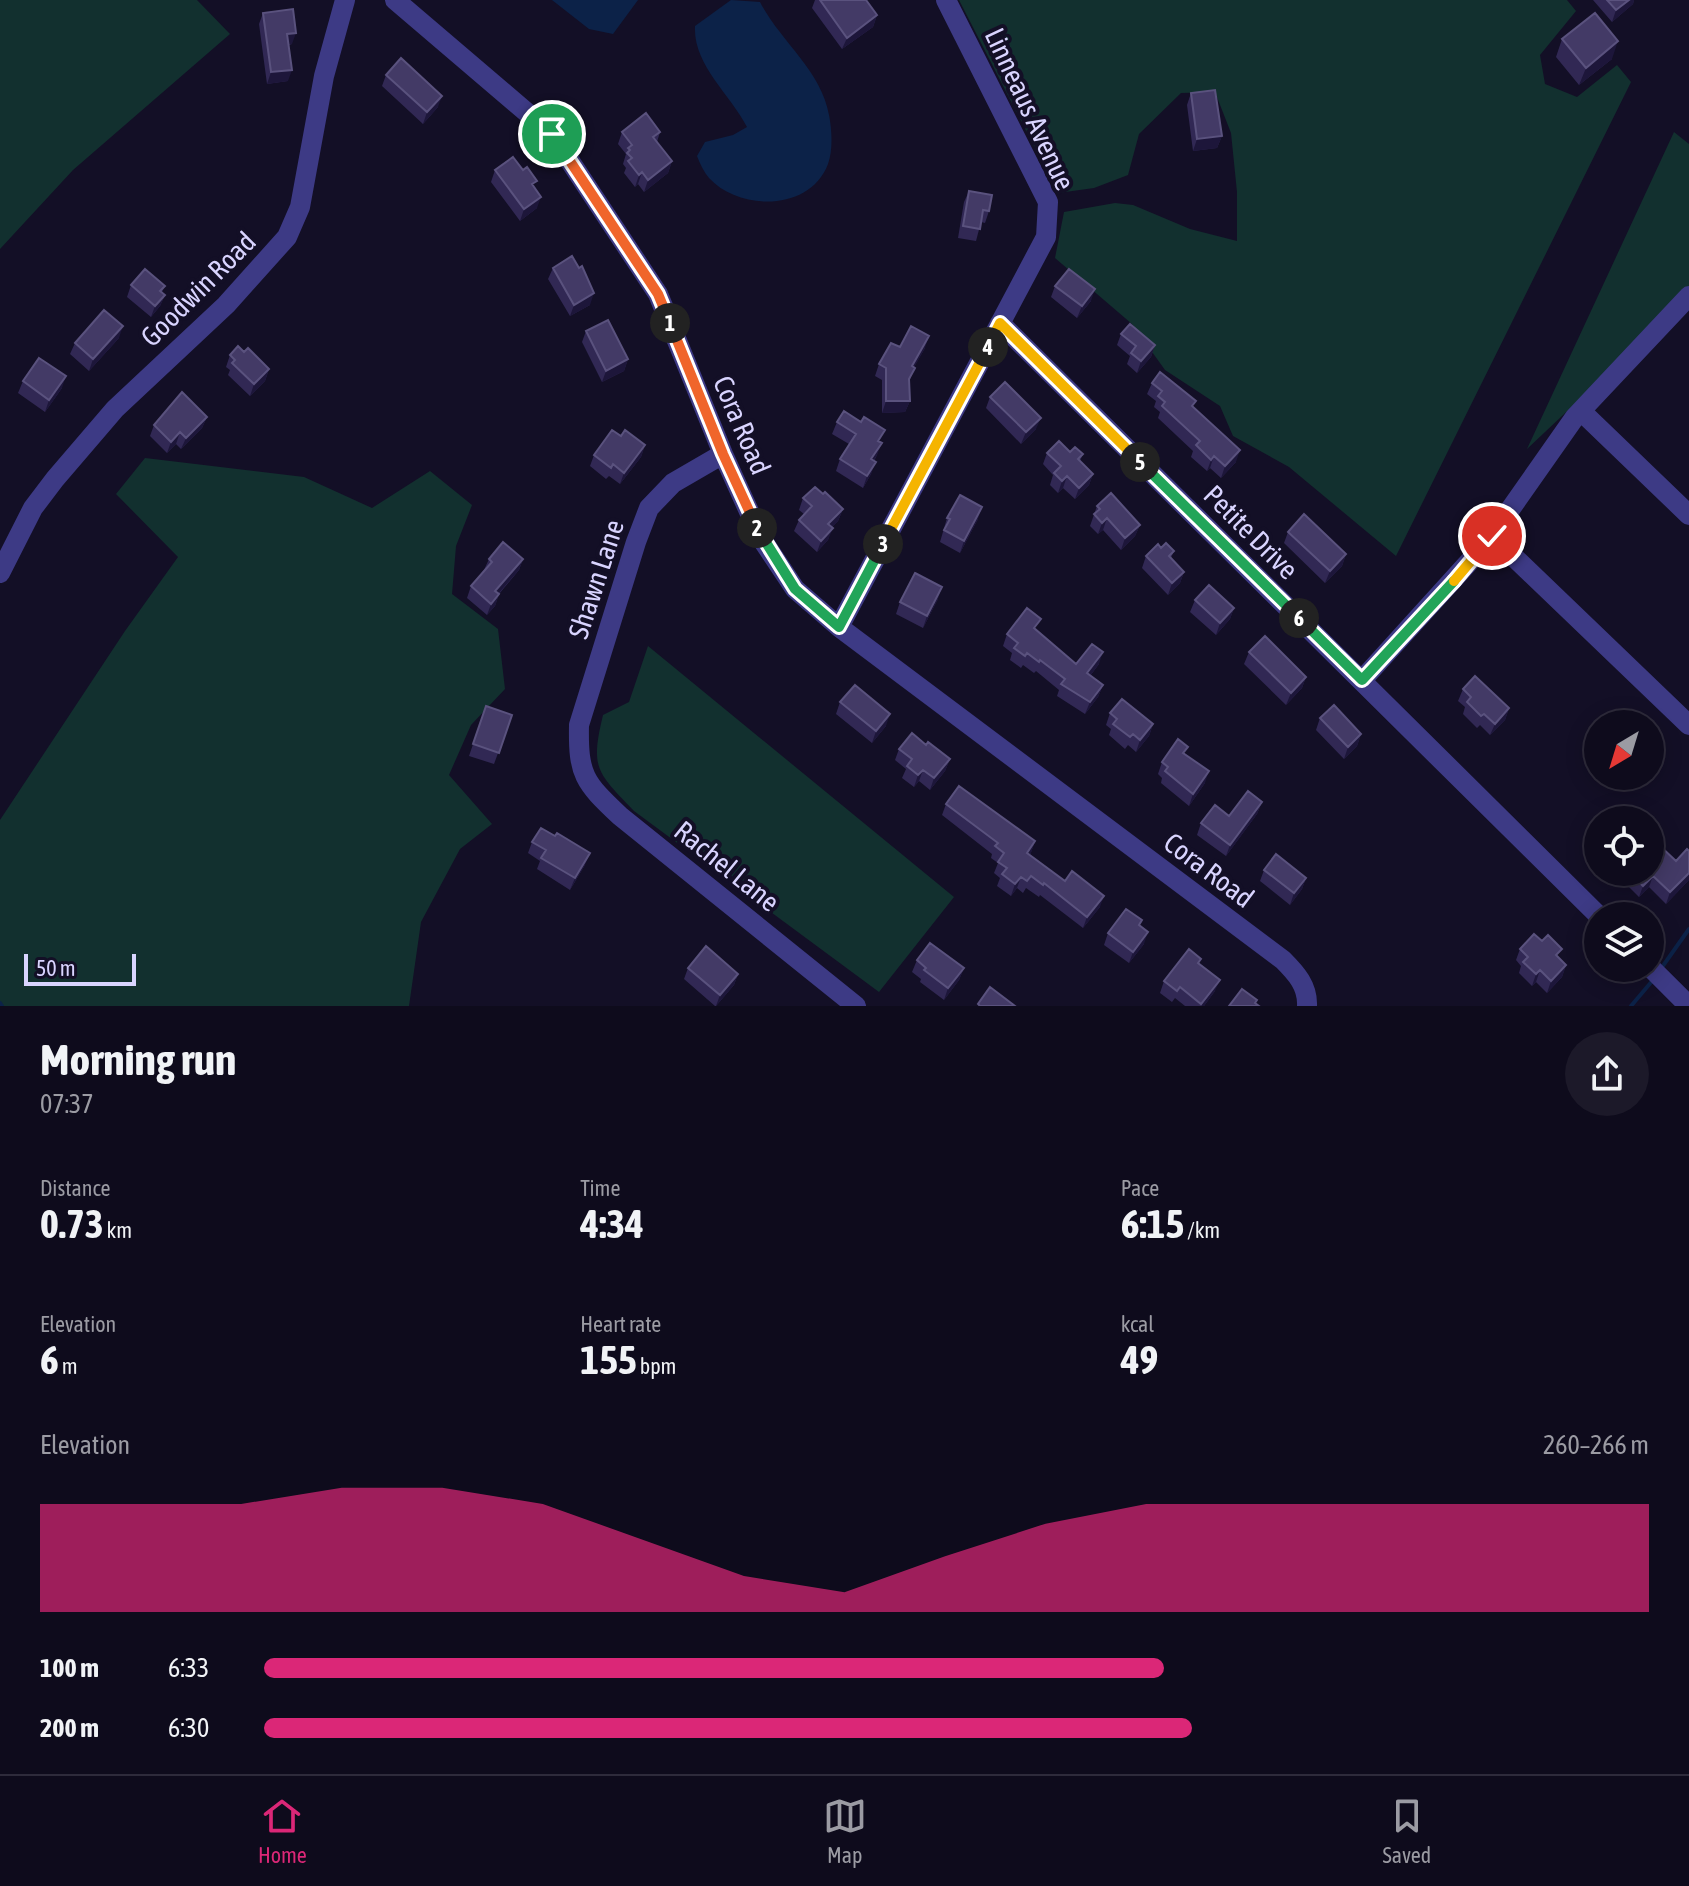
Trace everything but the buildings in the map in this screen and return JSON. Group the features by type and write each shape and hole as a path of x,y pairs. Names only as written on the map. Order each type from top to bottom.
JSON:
{"street":[{"name":"Goodwin Road","path":"0,573 33,508 55,479 115,409 226,305 287,237 300,207 324,76 345,0"},
{"name":"Cora Road","path":"395,0 552,134 658,294 761,538 795,589 839,627 1283,960 1300,978 1308,1000 1307,1006"},
{"name":"Linneaus Avenue","path":"839,627 1046,237 1048,202 946,0"},
{"path":"1362,680 1492,536 1561,434 1688,300"},
{"name":"Petite Drive","path":"1000,323 1585,902"},
{"path":"1581,411 1689,515"},
{"name":"Shawn Lane","path":"578,757 579,725 649,508 673,483 723,454"},
{"path":"1492,536 1689,725"},
{"name":"Rachel Lane","path":"578,757 590,788 620,816 856,1006"},
{"path":"1664,981 1689,1006"}],"green space":[{"path":"0,0 197,0 230,34 73,170 0,249"},
{"path":"959,0 1567,0 1576,11 1540,55 1545,84 1577,97 1617,65 1631,82 1396,556 1289,467 1233,436 1220,406 1165,370 1132,324 1055,258 1064,212 1115,203 1133,205 1190,229 1237,241 1237,192 1231,133 1215,92 1181,93 1139,134 1128,175 1094,188 1058,193"},
{"path":"1674,132 1689,144 1689,296 1527,449"},
{"path":"145,458 304,477 372,508 430,471 472,505 456,546 452,594 498,629 505,689 471,725 449,775 492,824 460,849 421,922 409,1006 0,1006 0,820 125,631 178,557 116,494"},
{"path":"648,646 954,897 879,992 634,811 605,778 597,759 603,715 629,702"}],"water":[{"path":"552,0 638,0 613,34 589,29"},
{"path":"731,0 760,2 809,70 825,99 831,133 828,164 819,180 806,191 790,198 755,201 722,189 709,178 697,156 705,142 733,135 747,127 706,66 696,40 695,26"}],"waterway":[{"path":"1664,964 1689,929"},
{"path":"1631,1006 1651,982"}],"route":[{"path":"552,134 658,294 761,538 795,589 839,627 1000,323 1362,680 1492,536"}]}
